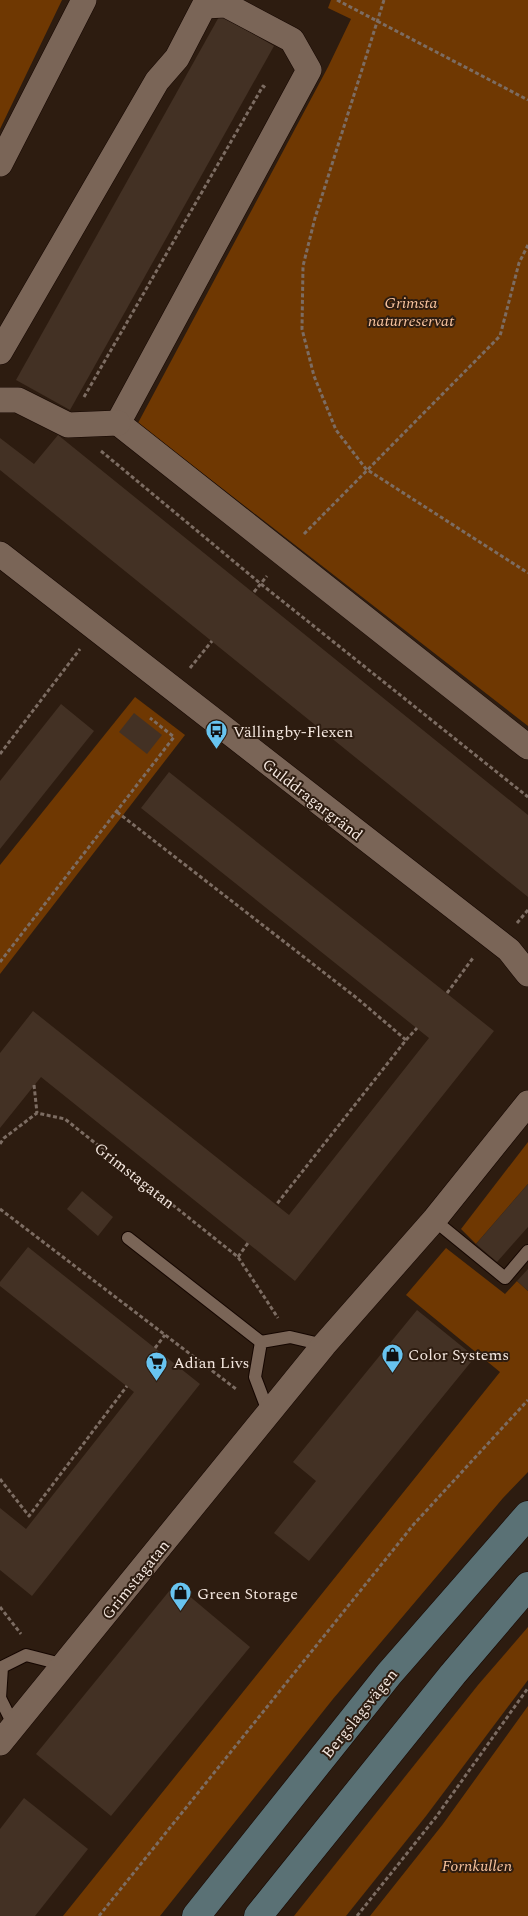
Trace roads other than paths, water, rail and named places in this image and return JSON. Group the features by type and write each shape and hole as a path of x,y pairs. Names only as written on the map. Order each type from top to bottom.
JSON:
{"main road":[{"name":"Bergslagsvägen","path":"196,1916 389,1674 528,1515"},
{"path":"258,1916 453,1674 528,1586"}],"street":[{"path":"0,164 84,0"},
{"path":"0,352 157,81 177,58 204,6 226,5 292,40 309,70 118,423"},
{"path":"0,400 18,400 68,425 118,423 528,747"},
{"name":"Gulddragargränd","path":"0,554 509,950 528,974"},
{"name":"Grimstagatan","path":"7,1735 270,1414 324,1345 434,1220 528,1103"}],"lane":[{"path":"434,1220 505,1278 528,1251"},
{"path":"128,1238 261,1342 290,1336 324,1345"},
{"path":"261,1342 255,1377 270,1414"},
{"path":"7,1735 0,1698 1,1667 26,1655 65,1665"}],"place":[{"name":"Vällingby-Flexen","path":"217,750"},
{"name":"Color Systems","path":"392,1373"},
{"name":"Adian Livs","path":"157,1381"},
{"name":"Green Storage","path":"181,1612"}],"park label":[{"name":"Grimsta naturreservat","path":"411,311"},
{"name":"Fornkullen","path":"477,1865"}]}
